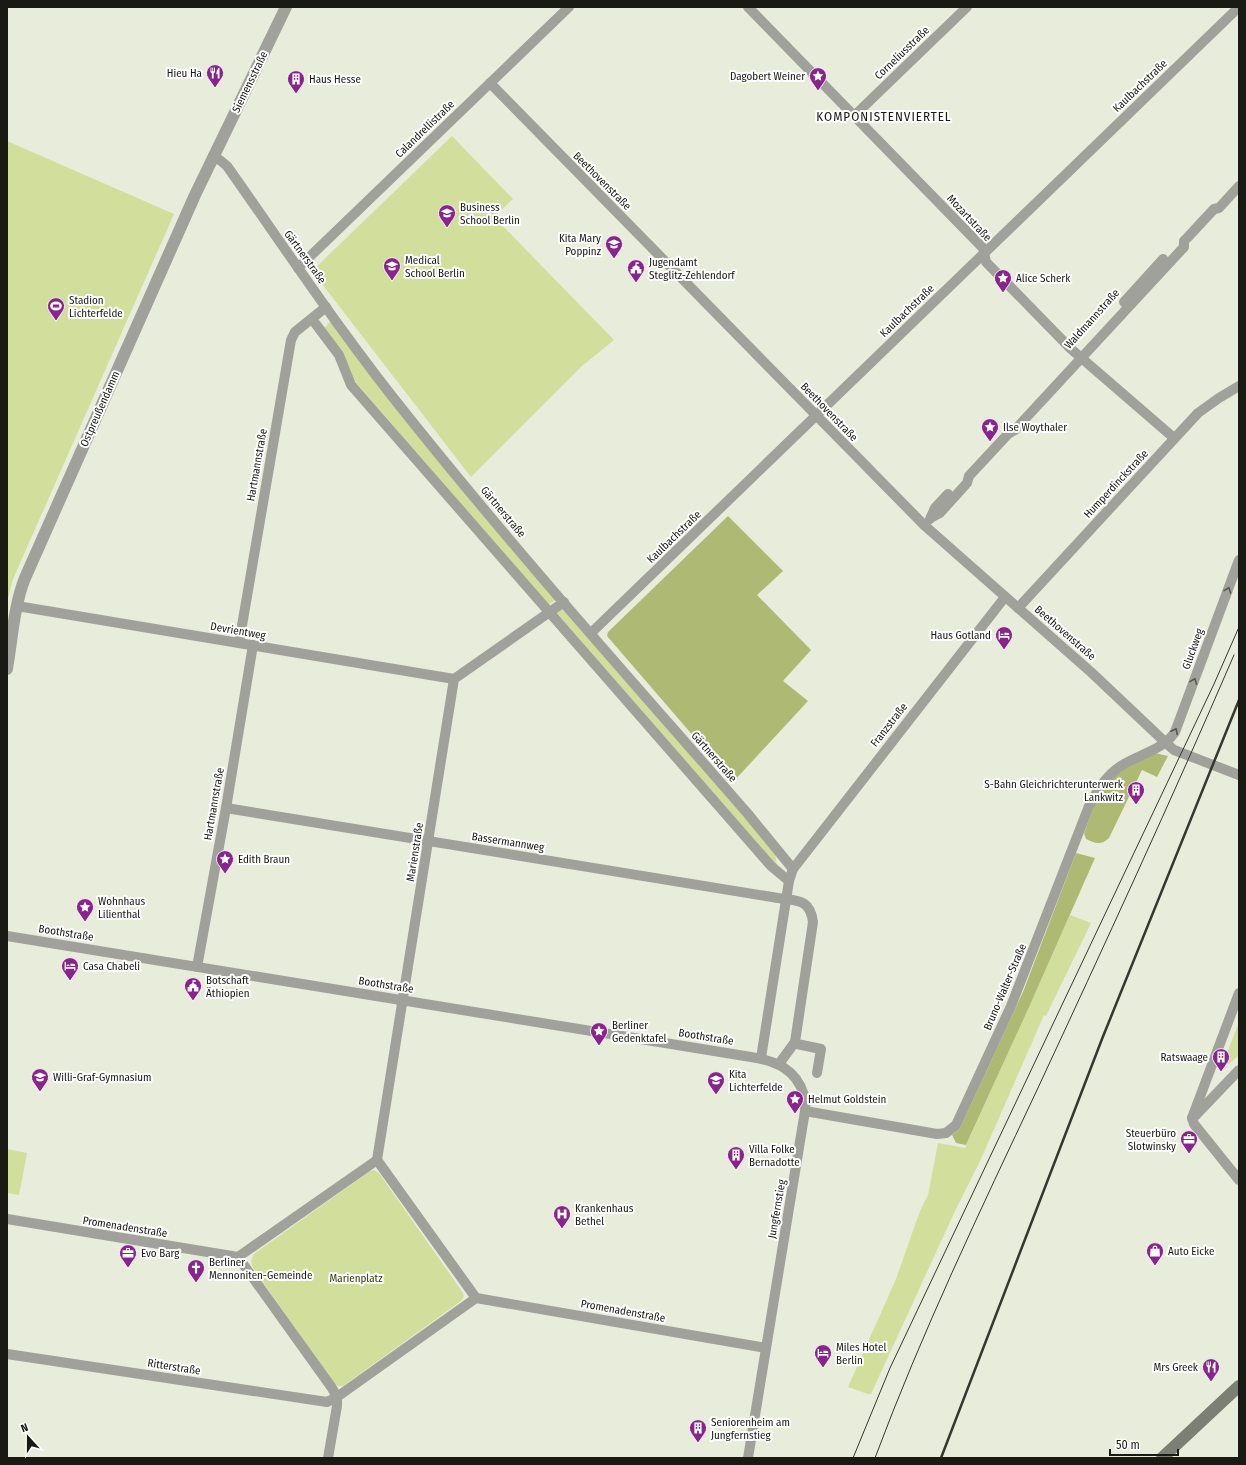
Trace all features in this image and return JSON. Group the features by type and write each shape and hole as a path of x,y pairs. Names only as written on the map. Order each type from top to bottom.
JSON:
{"main road":[{"path":"1162,1458 1237,1388"}],"street":[{"name":"Siemensstraße","path":"213,156 286,7"},
{"name":"Calandrellistraße","path":"298,268 569,7"},
{"name":"Mozartstraße","path":"748,7 982,248 986,262 1079,356 1174,438"},
{"name":"Corneliusstraße","path":"854,116 967,7"},
{"name":"Kaulbachstraße","path":"591,633 1239,7"},
{"name":"Beethovenstraße","path":"490,83 924,525 1092,673 1174,750 1239,775"},
{"name":"Gärtnerstraße","path":"213,156 227,166 326,307 410,419 564,602 748,814 792,869"},
{"name":"Ostpreußendamm","path":"7,669 22,586 28,571 213,156"},
{"name":"Waldmannstraße","path":"1214,209 1214,204 1239,177"},
{"name":"Waldmannstraße","path":"924,525 932,517 940,513 967,483 970,476 1008,434 1015,430 1022,418 1079,356 1184,247 1184,241 1214,209 1219,208 1239,186"},
{"name":"Hartmannstraße","path":"239,643 292,335 326,307"},
{"path":"312,319 338,355 351,385 771,866 789,881"},
{"name":"Humperdinckstraße","path":"1018,608 1174,438 1203,409 1239,386"},
{"name":"Gluckweg","path":"1166,743 1175,732 1239,560"},
{"name":"Franzstraße","path":"792,869 1005,597"},
{"path":"454,679 564,602"},
{"name":"Devrientweg","path":"18,606 454,679"},
{"name":"Hartmannstraße","path":"198,967 226,808 252,645"},
{"name":"Marienstraße","path":"377,1160 454,679"},
{"name":"Bruno-Walter-Straße","path":"805,1111 937,1134 946,1133 956,1125 1011,1006 1074,843 1096,792 1110,775 1123,765 1166,743"},
{"name":"Bassermannweg","path":"226,808 799,900 809,909 813,922 795,1042"},
{"path":"761,1058 792,869"},
{"name":"Boothstraße","path":"7,936 761,1058"},
{"path":"1239,993 1192,1118 1194,1124 1239,1180"},
{"path":"778,1064 795,1042 797,1044 821,1049 817,1073"},
{"name":"Jungfernstieg","path":"748,1458 805,1111 805,1096 793,1075 778,1064 761,1058"},
{"path":"1192,1118 1239,1070"},
{"path":"328,1458 337,1406 337,1397 238,1257 377,1160 476,1298 337,1397"},
{"name":"Promenadenstraße","path":"7,1219 238,1257"},
{"name":"Promenadenstraße","path":"476,1298 766,1348"},
{"name":"Ritterstraße","path":"7,1354 327,1402 337,1397"}],"green space":[{"path":"452,136 513,199 494,217 614,340 582,366 471,477 312,271"},
{"name":"Stadion Lichterfelde","path":"7,141 174,214 13,579 7,602"},
{"path":"331,321 555,600 549,605 353,379 324,328"},
{"path":"728,516 783,571 757,595 811,650 783,681 808,701 733,782 607,636 608,632"},
{"path":"563,608 775,852 777,866 557,613"},
{"path":"1155,753 1168,756 1157,777 1142,770 1109,838 1100,843 1095,843 1086,839 1084,833 1097,798 1118,772"},
{"path":"1076,853 1095,858 966,1145 956,1143 952,1135 960,1128 1023,992"},
{"path":"1070,915 1091,923 1046,1016 1044,1015 981,1159 955,1211 871,1394 848,1387 896,1279 920,1211 928,1195 938,1143 965,1148"},
{"path":"1239,1022 1239,1055 1229,1064 1224,1061"},
{"path":"7,1149 27,1153 19,1195 7,1193"},
{"name":"Marienplatz","path":"374,1170 379,1173 464,1296 461,1301 343,1386 338,1386 334,1383 253,1268 251,1261 254,1254 370,1171"}],"tram line":[{"path":"853,1458 890,1368 1214,684 1239,627"},
{"path":"875,1458 912,1364 952,1272 1137,873 1234,655"}],"railway":[{"path":"941,1458 1102,1039 1239,700"}],"place":[{"name":"Hieu Ha","path":"215,88"},
{"name":"Dagobert Weiner","path":"818,91"},
{"name":"Haus Hesse","path":"296,94"},
{"name":"Business School Berlin","path":"447,228"},
{"name":"Kita Mary Poppinz","path":"614,259"},
{"name":"Medical School Berlin","path":"392,281"},
{"name":"Jugendamt Steglitz-Zehlendorf","path":"636,283"},
{"name":"Alice Scherk","path":"1003,293"},
{"name":"Stadion Lichterfelde","path":"56,321"},
{"name":"Ilse Woythaler","path":"990,442"},
{"name":"Haus Gotland","path":"1004,650"},
{"name":"S-Bahn Gleichrichterunterwerk Lankwitz","path":"1136,805"},
{"name":"Edith Braun","path":"225,874"},
{"name":"Wohnhaus Lilienthal","path":"85,922"},
{"name":"Casa Chabeli","path":"70,981"},
{"name":"Botschaft Äthiopien","path":"193,1001"},
{"name":"Berliner Gedenktafel","path":"599,1046"},
{"name":"Ratswaage","path":"1221,1072"},
{"name":"Willi-Graf-Gymnasium","path":"40,1092"},
{"name":"Kita Lichterfelde","path":"716,1095"},
{"name":"Helmut Goldstein","path":"795,1114"},
{"name":"Steuerbüro Slotwinsky","path":"1189,1154"},
{"name":"Villa Folke Bernadotte","path":"736,1170"},
{"name":"Krankenhaus Bethel","path":"562,1229"},
{"name":"Auto Eicke","path":"1155,1266"},
{"name":"Evo Barg","path":"128,1268"},
{"name":"Berliner Mennoniten-Gemeinde","path":"196,1283"},
{"name":"Miles Hotel Berlin","path":"823,1368"},
{"name":"Mrs Greek","path":"1211,1382"},
{"name":"Seniorenheim am Jungfernstieg","path":"698,1443"}],"district":[{"name":"KOMPONISTENVIERTEL","path":"884,116"}]}
